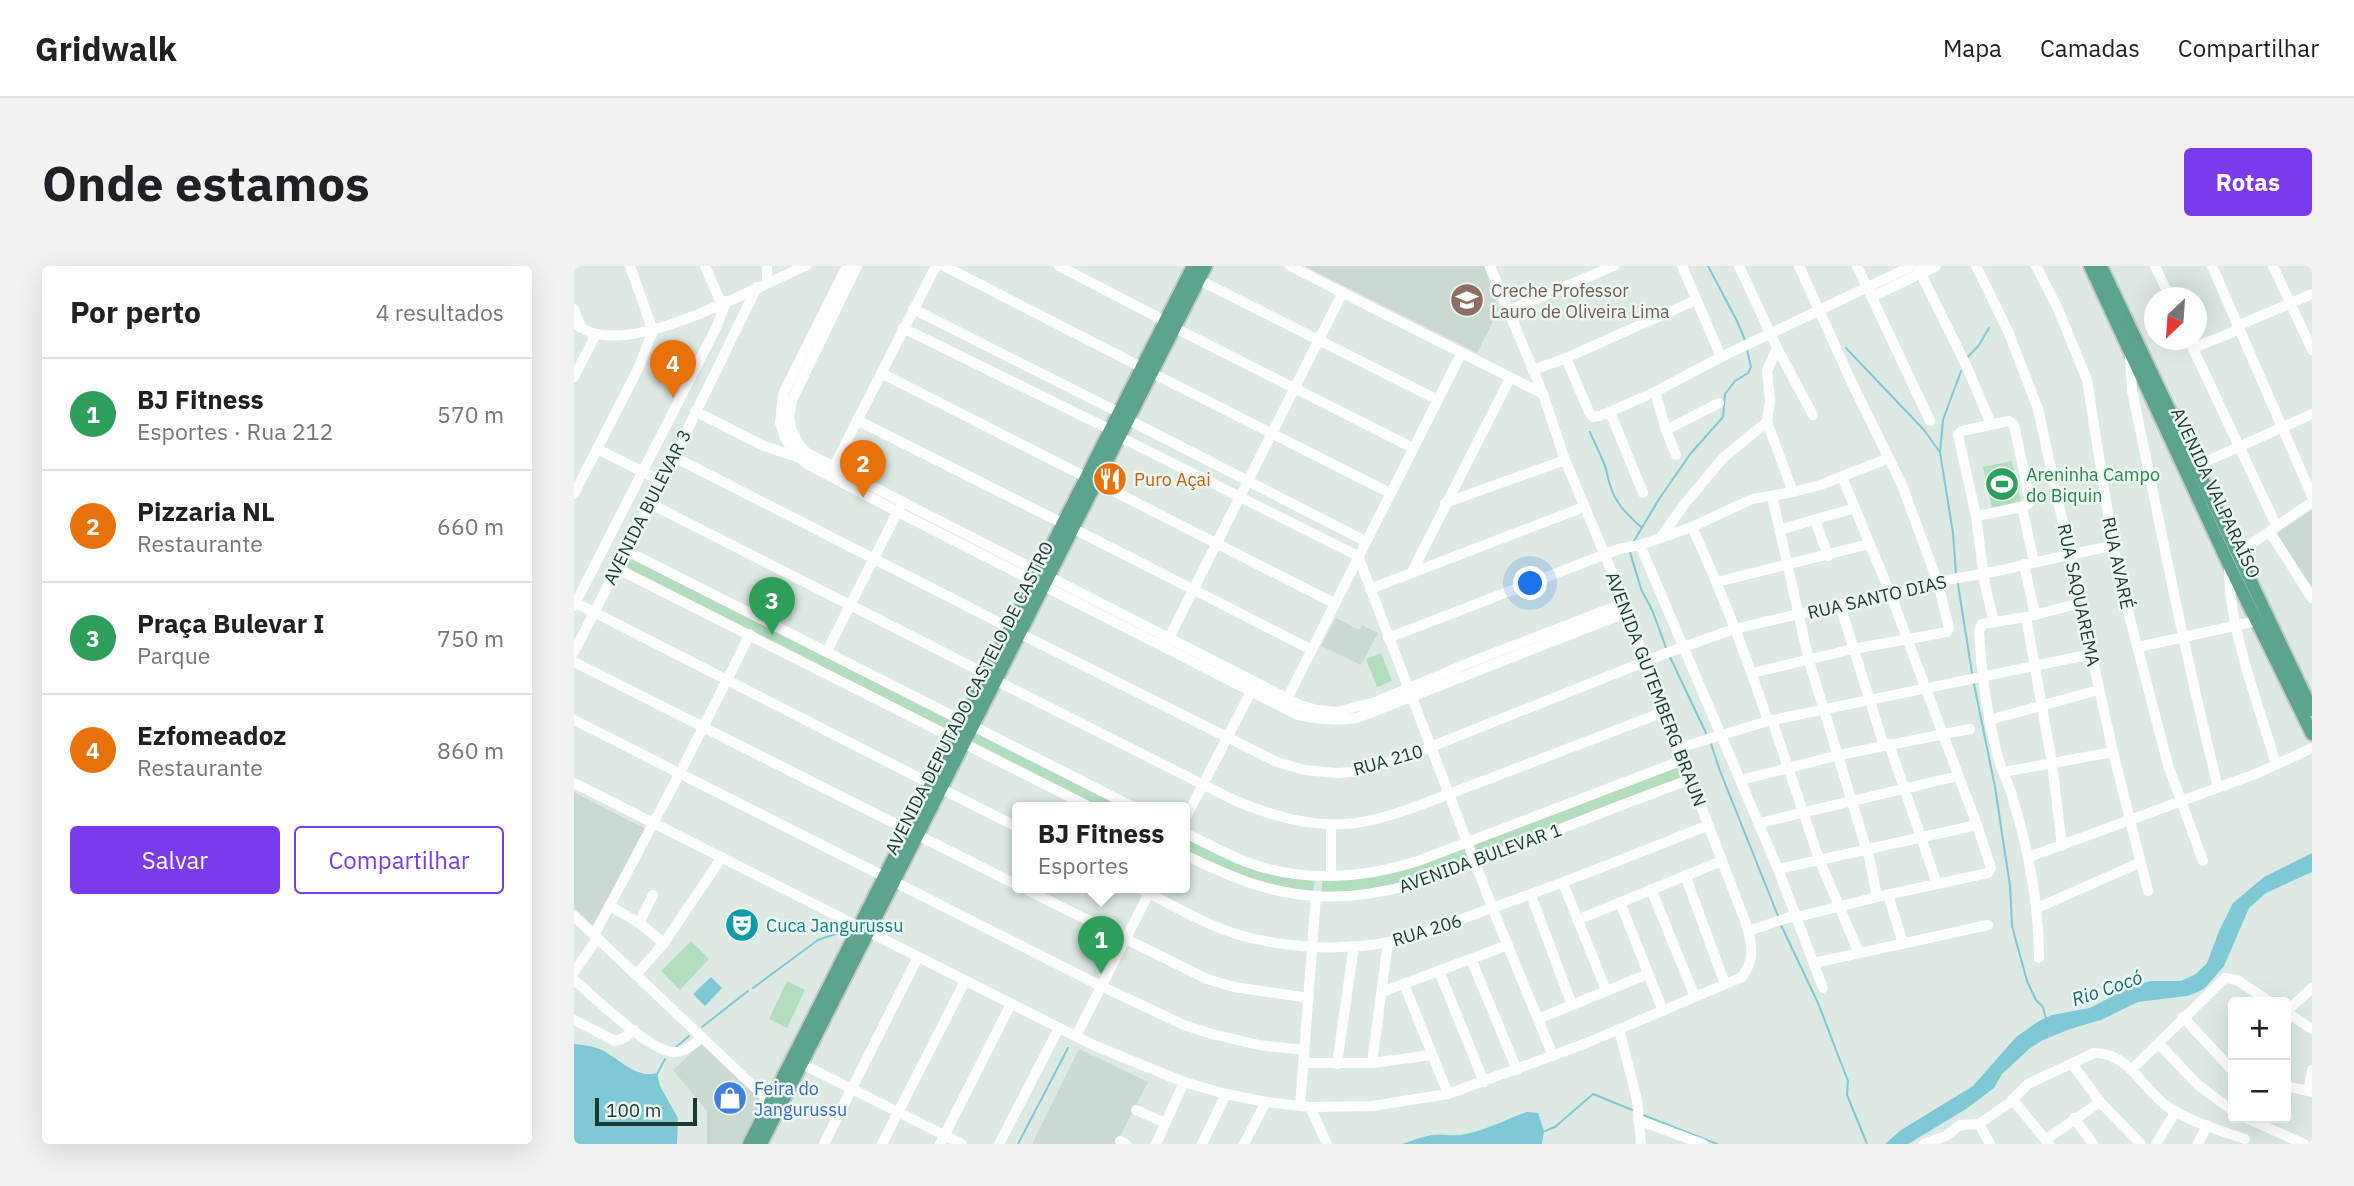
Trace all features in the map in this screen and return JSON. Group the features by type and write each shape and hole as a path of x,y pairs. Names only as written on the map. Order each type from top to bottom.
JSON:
{"main road":[{"name":"AVENIDA DEPUTADO CASTELO DE CASTRO","path":"749,1144 770,1101 815,1026 890,880 1170,324 1193,266"},
{"name":"AVENIDA DEPUTADO CASTELO DE CASTRO","path":"1170,324 1206,266"},
{"name":"AVENIDA VALPARAÍSO","path":"2090,266 2233,559 2312,710"},
{"name":"AVENIDA VALPARAÍSO","path":"2101,266 2196,466 2199,487"},
{"name":"AVENIDA VALPARAÍSO","path":"2233,559 2257,621 2312,734"},
{"name":"AVENIDA DEPUTADO CASTELO DE CASTRO","path":"761,1144 803,1064 815,1026"}],"street":[{"path":"574,494 638,369 653,331 630,266"},
{"path":"705,266 724,302"},
{"path":"762,285 766,266"},
{"path":"574,309 577,326 596,334 653,331 806,266"},
{"path":"814,341 847,266"},
{"path":"858,266 783,394 780,409 782,431 790,447 803,455 807,464 900,508 1253,687 1317,710 1336,712 1410,693"},
{"path":"834,466 936,266"},
{"path":"944,266 1390,493"},
{"path":"1059,266 1413,448"},
{"path":"1290,266 1543,394"},
{"name":"AVENIDA GUTEMBERG BRAUN","path":"1490,266 1543,394 1565,460 1605,555 1749,931 1751,961 1745,973 1730,982"},
{"path":"1510,310 1614,266"},
{"path":"1682,266 1721,357"},
{"path":"1740,266 1770,334 1813,415"},
{"path":"1752,673 1853,649 1947,632 1949,628 1938,583 1902,485 1799,266"},
{"path":"1857,266 1930,421"},
{"path":"1566,358 1589,412 1593,416 1610,412 1821,310 1870,293 1916,268 1936,266"},
{"name":"RUA SAQUAREMA","path":"1976,266 2008,331 2038,409 2128,820 2148,891"},
{"name":"RUA AVARÉ","path":"2036,266 2058,309 2087,380 2113,546 2168,765 2203,862"},
{"path":"2155,266 2165,287"},
{"path":"2212,266 2312,496"},
{"path":"2273,266 2312,351"},
{"path":"1916,268 1967,367 1991,424"},
{"path":"1199,280 1438,400"},
{"name":"AVENIDA BULEVAR 3","path":"574,652 695,411 762,285"},
{"path":"1169,638 1343,292"},
{"path":"2207,340 2231,333 2244,323 2312,294"},
{"path":"1533,370 1696,300"},
{"name":"AVENIDA BULEVAR 3","path":"575,604 717,326 724,302"},
{"path":"913,309 1365,541"},
{"path":"903,328 1358,556 1467,842 1553,1056"},
{"path":"574,377 596,334"},
{"path":"1777,348 1767,371 1767,422 1793,492"},
{"path":"2130,349 2132,391 2185,636 2193,691 2218,788"},
{"path":"2194,350 2239,446 2274,530 2312,598"},
{"path":"1287,699 1461,354"},
{"path":"881,373 1334,603"},
{"path":"1412,572 1510,378"},
{"path":"1655,392 1676,455"},
{"path":"1666,430 1719,403"},
{"path":"695,411 764,446 834,466 900,508"},
{"path":"1610,412 1643,493"},
{"path":"2196,466 2312,414"},
{"path":"857,420 1312,650"},
{"path":"1976,516 2022,508 2030,500 2014,425 2009,421 1959,432 1958,435 1976,516 1994,622"},
{"path":"1661,538 1686,502 1724,457 1767,422"},
{"path":"597,449 661,481"},
{"name":"RUA 210","path":"674,457 1226,737 1277,762 1304,770 1336,773 1372,768 1432,747 1644,662"},
{"path":"1388,638 1619,549 1640,545 1692,527 1739,504 1842,477 1889,458"},
{"path":"1445,503 1565,460"},
{"path":"1749,931 1796,916 1988,873 1991,868 1907,639 1842,477"},
{"path":"635,486 647,490 651,500 851,605 1203,784 1262,812 1307,824 1331,825 1373,820 1664,712"},
{"path":"1772,496 1809,661 1882,896 1903,943"},
{"path":"2276,765 2236,626 2229,591 2233,559 2312,502"},
{"path":"1370,589 1584,507"},
{"path":"827,651 900,508"},
{"path":"1780,530 1855,508"},
{"path":"2022,508 2029,563 2034,665 2052,763 2062,846"},
{"path":"1815,520 1828,556"},
{"path":"1692,527 1717,582 1788,767 1819,859 1859,953"},
{"path":"1717,582 1869,544"},
{"path":"1640,545 1759,823 1824,988"},
{"name":"RUA SANTO DIAS","path":"1644,662 1734,629 2113,546"},
{"path":"625,550 1123,802"},
{"path":"616,568 1080,802"},
{"path":"1042,579 1169,638 1298,715 1335,721 1357,718 1410,693 1624,609"},
{"path":"2039,958 2037,908 2029,857 1997,757 1989,720 1979,631 1982,624 2031,616 2081,603"},
{"path":"575,604 1012,824"},
{"path":"1840,605 1870,700 1937,884"},
{"path":"2138,647 2257,621"},
{"path":"574,972 596,937 750,634"},
{"path":"1679,748 1770,721 2092,654"},
{"path":"574,662 1012,882"},
{"path":"1190,809 1253,687"},
{"path":"1989,720 2099,690"},
{"path":"574,720 1101,986 1184,1025 1259,1045 1304,1050"},
{"path":"1741,780 1839,755 1970,729"},
{"path":"2029,857 2218,788 2312,748"},
{"path":"2004,772 2113,752"},
{"name":"AVENIDA BULEVAR 1","path":"1190,835 1245,861 1281,871 1318,876 1352,875 1391,869 1684,760"},
{"path":"1759,823 1958,776"},
{"name":"AVENIDA BULEVAR 1","path":"1190,857 1236,880 1283,892 1317,896 1360,895 1395,890 1691,779"},
{"path":"574,783 1123,1059 1184,1082 1226,1094 1305,1106 1372,1106 1448,1094 1553,1056 1730,982 1685,876"},
{"path":"1331,825 1331,876"},
{"name":"RUA 206","path":"1152,893 1217,926 1251,938 1313,946 1354,946 1388,942 1421,934 1531,895 1709,825"},
{"path":"1778,869 1977,825"},
{"path":"636,975 664,943 722,857"},
{"path":"1577,920 1722,861"},
{"path":"2037,908 2140,863"},
{"path":"1318,876 1303,1063 1305,1106 1326,1144"},
{"path":"1563,883 1606,990"},
{"path":"1651,889 1695,996"},
{"path":"1033,893 1125,940 1219,983 1309,998"},
{"path":"1076,1036 1125,940 1145,893"},
{"path":"639,923 653,895"},
{"path":"1531,895 1572,1005"},
{"path":"1620,902 1663,1011"},
{"path":"610,906 639,923 664,943"},
{"path":"574,916 770,1101"},
{"path":"1814,963 1988,925"},
{"path":"1372,1063 1388,942"},
{"path":"1382,992 1508,945"},
{"path":"1337,1064 1354,946"},
{"path":"824,1144 918,957"},
{"path":"1471,959 1517,1070"},
{"path":"1439,971 1484,1082"},
{"path":"1538,1019 1648,974"},
{"path":"2132,1069 2225,978 2237,980 2262,997"},
{"path":"574,980 662,1050 674,1052 686,1049 702,1037"},
{"path":"882,1144 965,981"},
{"path":"1404,984 1448,1094"},
{"path":"2291,1007 2312,988"},
{"path":"942,1140 1011,1004"},
{"path":"2291,1015 2312,1029"},
{"path":"2183,1017 2228,1066"},
{"path":"574,1020 615,1041 634,1030"},
{"path":"999,1144 1059,1028"},
{"path":"1619,1029 1637,1100 1641,1144"},
{"path":"2159,1044 2188,1076 2228,1108"},
{"path":"1924,1144 1948,1140 1960,1125 1979,1124 2013,1100 2028,1084 2094,1053 2102,1053 2132,1069 2157,1098 2176,1111 2244,1142 2250,1123"},
{"path":"1303,1063 1372,1063 1432,1055"},
{"path":"803,1064 898,1112 942,1140 962,1144"},
{"path":"2073,1065 2099,1102 2135,1142"},
{"path":"2291,1087 2310,1091 2312,1070"},
{"path":"1156,1144 1184,1082"},
{"path":"1202,1144 1226,1094"},
{"path":"2013,1100 2047,1142 2074,1118 2099,1102"},
{"path":"1244,1144 1266,1102"},
{"path":"1136,1110 1165,1124"},
{"path":"2156,1144 2176,1111"},
{"path":"2074,1118 2093,1144"},
{"path":"1638,1120 1683,1140 1703,1144"},
{"path":"2259,1123 2304,1144"},
{"path":"1979,1124 1990,1144"},
{"path":"2197,1144 2207,1125"}],"shaded area":[{"path":"1304,266 1484,266 1499,310 1477,353"},
{"path":"2312,510 2312,587 2275,534"},
{"path":"1336,618 1359,630 1362,625 1378,633 1361,665 1321,646"},
{"path":"574,792 646,829 593,925 574,908"},
{"name":"Feira do Jangurussu","path":"702,1043 767,1103 745,1144 707,1144 707,1111 673,1070"},
{"path":"1079,1049 1148,1082 1116,1144 1032,1144"}],"green space":[{"name":"Areninha Campo do Biquin","path":"2012,461 2021,501 1992,508 1983,467"},
{"path":"630,555 956,721 950,733 623,568 625,557"},
{"path":"1381,653 1392,681 1377,687 1366,659"},
{"path":"976,730 1116,802 1087,802 970,742"},
{"path":"1680,764 1684,778 1477,857 1472,844"},
{"path":"1190,838 1240,863 1315,879 1313,893 1237,877 1190,854"},
{"path":"1464,846 1470,860 1413,881 1359,891 1322,893 1322,879 1333,879"},
{"path":"691,941 709,959 680,990 661,971"},
{"path":"787,981 805,990 787,1028 769,1019"}],"water":[{"name":"Rio Cocó","path":"2312,853 2312,872 2266,893 2249,908 2224,966 2205,988 2187,996 2138,1002 2101,1020 2043,1040 2002,1074 1994,1088 1966,1109 1908,1144 1885,1144 1901,1130 1973,1086 2016,1037 2039,1021 2052,1015 2090,1008 2130,987 2151,981 2181,981 2196,974 2207,963 2233,903 2264,877"},
{"path":"711,977 722,988 705,1006 693,994"},
{"path":"574,1044 602,1050 635,1071 657,1073 660,1086 678,1118 677,1144 574,1144"},
{"path":"1527,1112 1538,1113 1544,1131 1542,1144 1402,1144 1429,1136 1470,1133"}],"waterway":[{"path":"1708,266 1745,340"},
{"path":"1967,358 1989,328"},
{"path":"1846,348 1924,430 1939,451"},
{"path":"1634,541 1691,453 1723,417 1725,394 1751,367 1747,349"},
{"path":"1956,575 1953,533 1940,452 1943,420 1961,371"},
{"path":"1590,432 1615,497 1641,527"},
{"path":"1630,552 1641,589 1666,648"},
{"path":"1958,584 1972,673"},
{"path":"1670,657 1706,733"},
{"path":"1974,684 1995,787 2010,886 2012,926 2027,981 2036,1000 2043,1007 2046,1019"},
{"path":"1711,744 1778,916"},
{"path":"1780,923 1818,1003 1848,1081 1847,1095 1867,1144"},
{"path":"753,988 818,940 838,933"},
{"path":"702,1027 748,991"},
{"path":"676,1047 689,1036"},
{"path":"1018,1144 1068,1048"},
{"path":"657,1074 665,1059"},
{"path":"1545,1131 1555,1127 1593,1094 1635,1111"},
{"path":"1643,1115 1717,1144"}],"place":[{"name":"Creche Professor Lauro de Oliveira Lima","path":"1467,300"},
{"name":"Ezfomeadoz","path":"673,398"},
{"name":"Puro Açai","path":"1110,479"},
{"name":"Areninha Campo do Biquin","path":"2002,484"},
{"name":"Pizzaria NL","path":"863,498"},
{"name":"Praça Bulevar I","path":"772,635"},
{"name":"Cuca Jangurussu","path":"742,925"},
{"name":"BJ Fitness","path":"1101,974"},
{"name":"Feira do Jangurussu","path":"730,1098"}]}
